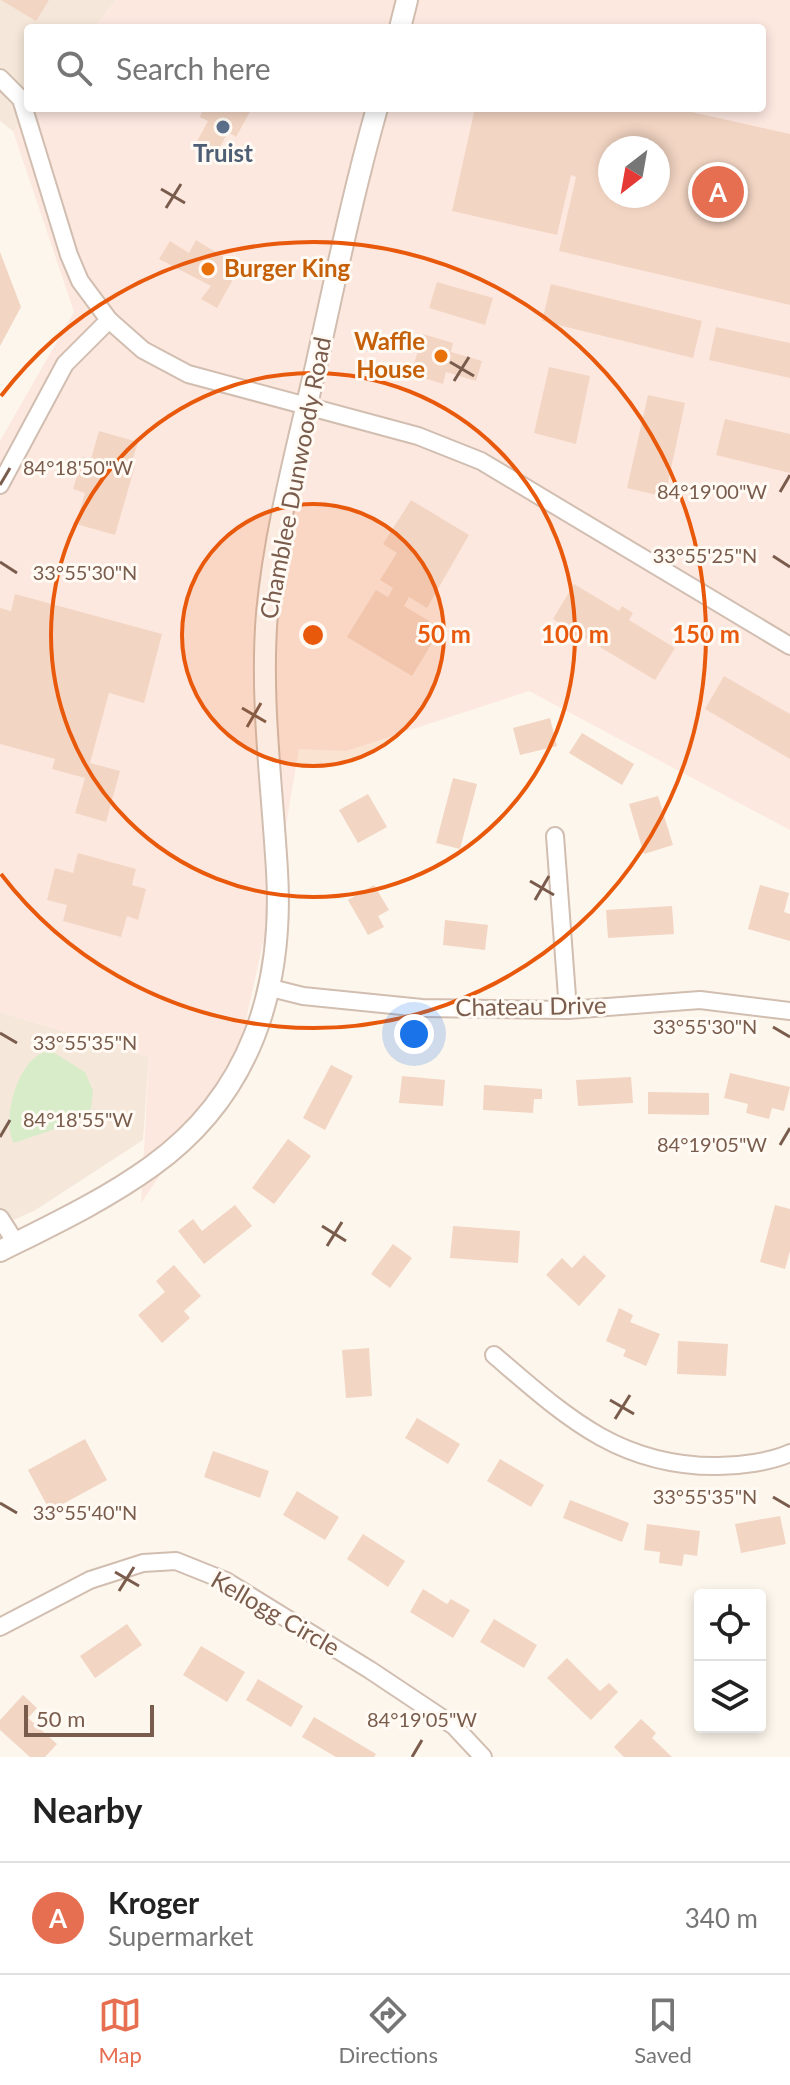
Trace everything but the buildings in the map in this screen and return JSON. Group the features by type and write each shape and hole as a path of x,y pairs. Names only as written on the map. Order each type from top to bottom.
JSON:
{"street":[{"path":"401,24 407,0"},
{"path":"0,78 21,99 24,109"},
{"path":"25,112 69,255 80,281 109,320 143,350 171,367 418,436 481,461 790,646"},
{"name":"Chamblee Dunwoody Road","path":"8,1247 152,1167 187,1136 213,1107 257,1032 271,988 279,902 265,693 267,613 307,404 376,112"},
{"path":"0,485 65,364 109,320"},
{"path":"555,836 568,1010"},
{"name":"Chateau Drive","path":"271,988 303,996 422,1008 568,1010 700,1000 790,1011"},
{"path":"0,1218 8,1247"},
{"path":"494,1355 571,1421 628,1453 693,1466 731,1466 790,1453"},
{"name":"Kellogg Circle","path":"0,1627 90,1580 143,1563 176,1561 226,1581 370,1670 454,1726 483,1757"}],"shaded area":[{"path":"0,0 116,0 97,24 24,24 24,112 28,112 13,131 0,121"},
{"path":"116,0 790,0 790,830 529,691 346,751 299,749 276,883 246,1020 252,1026 225,1081 141,1203 149,1057 0,1012 0,441 74,312 13,131 28,112 766,112 766,24 97,24"},
{"path":"0,1012 149,1057 143,1140 34,1211 0,1226"}],"green space":[{"path":"51,1051 85,1072 93,1091 91,1109 78,1121 14,1143 9,1119 15,1089 30,1063 40,1054"}],"place":[{"name":"Truist","path":"223,127"},
{"name":"Kroger","path":"718,192"},
{"name":"Burger King","path":"208,269"},
{"name":"Waffle House","path":"441,356"}]}
